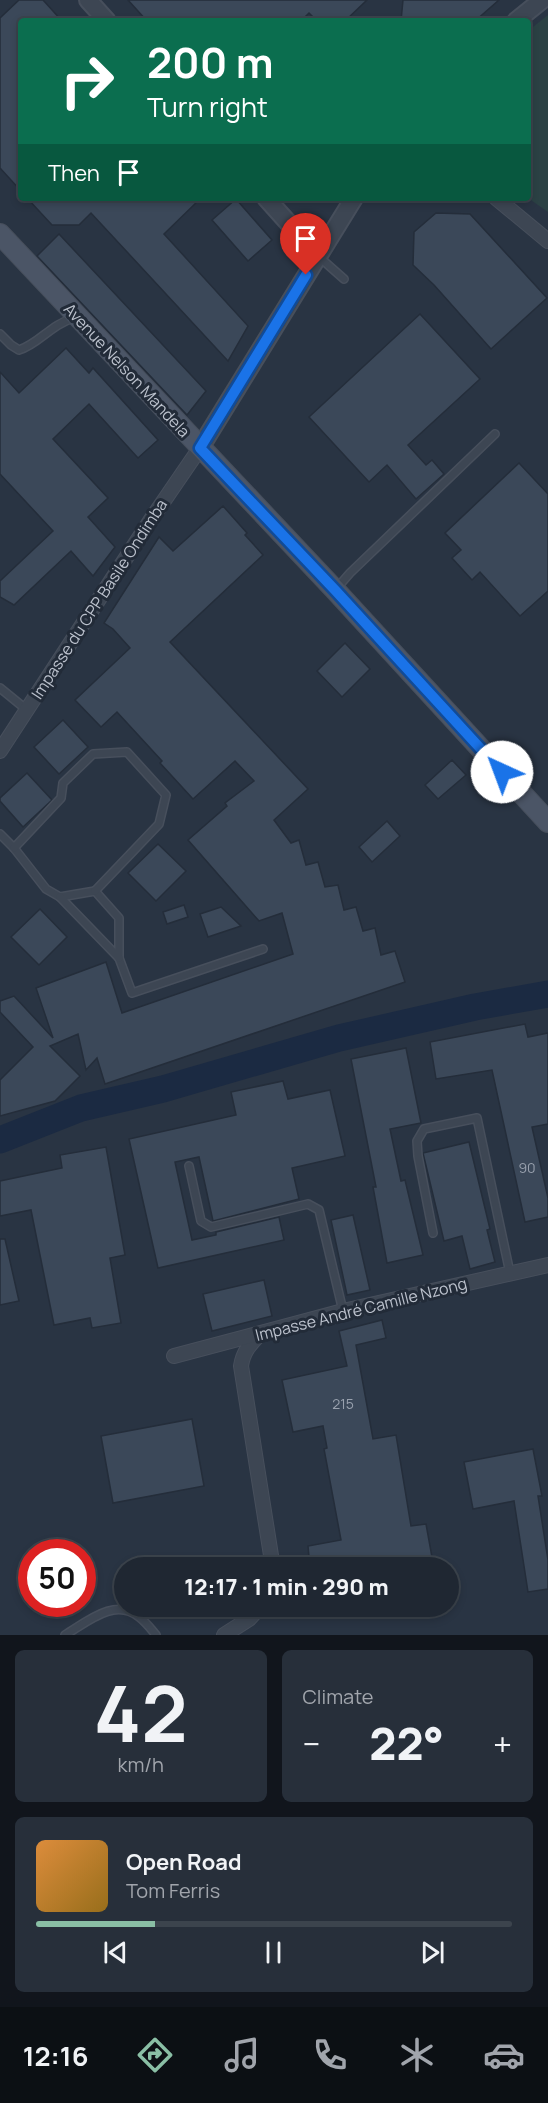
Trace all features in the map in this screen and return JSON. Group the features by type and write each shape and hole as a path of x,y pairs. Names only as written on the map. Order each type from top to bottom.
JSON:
{"main road":[{"name":"Avenue Nelson Mandela","path":"0,234 335,590 548,822"}],"street":[{"path":"88,0 104,18"},
{"path":"520,18 542,0"},
{"path":"269,201 318,256"},
{"path":"200,448 352,201"},
{"path":"500,201 548,242"},
{"name":"Impasse du CPP Basile Ondimba","path":"0,751 200,448"},
{"name":"Impasse André Camille Nzong","path":"174,1356 343,1311 548,1265"},
{"path":"261,1332 249,1344 243,1355 241,1366 271,1557"},
{"path":"224,1635 251,1617"}],"lane":[{"path":"318,256 344,279"},
{"path":"0,334 10,345 19,350 28,347 63,321 77,317"},
{"path":"335,590 495,434"},
{"path":"0,688 27,710"},
{"path":"14,848 61,798 63,783 93,754 128,753 166,795 159,824 95,891 60,897"},
{"path":"0,834 46,889 60,897 119,958"},
{"path":"95,891 119,918 119,958 132,993 263,949"},
{"path":"433,1233 417,1141 424,1129 477,1118 510,1273"},
{"path":"189,1166 201,1221 211,1227 308,1204 319,1210 343,1311"},
{"path":"65,1635 114,1609 128,1610 139,1617 156,1635"}],"green space":[{"path":"548,15 548,212 531,200 531,29"}],"building":[{"path":"19,0 43,0 59,18 18,18 18,188 0,168 0,18"},
{"path":"128,0 367,0 348,18 314,18 309,13 304,18 144,18"},
{"path":"403,0 499,0 478,18 401,18"},
{"path":"30,201 198,201 164,234 248,326 228,361 91,213 79,225 52,225"},
{"path":"234,201 238,201 272,240 248,261 212,220"},
{"path":"436,213 470,214 547,298 491,349 413,265 414,232"},
{"path":"59,234 206,391 187,415 37,256"},
{"path":"420,314 480,379 408,445 426,465 432,460 444,474 416,499 387,465 369,482 309,417"},
{"path":"66,348 89,373 93,368 158,440 138,458 89,404 53,439 108,498 88,517 115,547 93,576 71,551 14,605 0,597 0,581 53,531 0,474 0,372 19,393"},
{"path":"519,463 548,494 548,591 520,616 480,572 472,580 452,558 461,550 445,533"},
{"path":"223,506 263,555 170,642 308,789 274,820 291,843 299,840 306,865 318,862 325,887 338,885 344,910 356,907 363,931 375,928 381,955 395,951 405,982 105,1084 97,1058 86,1070 78,1034 50,1046 80,1076 55,1101 0,1116 0,1080 33,1047 0,1012 0,1001 14,996 53,1038 36,988 106,962 122,1013 293,954 282,913 259,921 188,840 227,806 225,803 254,781 235,761 193,799 117,712 101,727 75,700 130,648 113,629 104,623 159,537 173,551"},
{"path":"345,643 370,669 342,697 317,671"},
{"path":"63,720 88,747 59,774 34,747"},
{"path":"452,760 466,775 438,799 425,785"},
{"path":"27,773 52,800 23,827 0,801 0,798"},
{"path":"387,821 400,836 372,862 359,847"},
{"path":"158,844 186,871 156,901 128,873"},
{"path":"184,905 188,917 167,924 163,912"},
{"path":"221,907 241,926 208,937 200,914"},
{"path":"40,909 67,937 39,965 11,937"},
{"path":"525,1024 528,1037 548,1033 548,1124 532,1127 548,1198 548,1217 525,1222 492,1070 436,1079 430,1042"},
{"path":"406,1048 421,1123 390,1129 401,1181 405,1180 423,1255 387,1263 373,1187 376,1187 351,1059"},
{"path":"283,1081 288,1099 330,1090 345,1156 292,1168 299,1199 213,1221 199,1157 175,1162 192,1240 279,1217 284,1240 158,1268 129,1139 236,1115 231,1092"},
{"path":"469,1142 490,1229 487,1230 495,1262 470,1269 462,1236 444,1241 423,1153"},
{"path":"106,1147 125,1255 110,1258 121,1323 92,1328 90,1318 54,1325 31,1210 0,1216 0,1181 62,1168 60,1155"},
{"path":"353,1215 370,1290 347,1295 331,1220"},
{"path":"0,1239 5,1239 19,1301 0,1305"},
{"path":"264,1280 272,1316 212,1331 203,1294"},
{"path":"382,1320 386,1338 356,1345 373,1439 396,1435 411,1526 426,1524 432,1557 309,1557 308,1546 341,1540 324,1449 327,1448 323,1426 293,1432 282,1380 347,1366 339,1331"},
{"path":"192,1419 204,1486 113,1503 101,1436"},
{"path":"533,1449 542,1496 538,1496 548,1560 548,1589 528,1592 514,1501 473,1509 464,1462"}],"waterway":[{"path":"0,1140 81,1108 163,1089 339,1038 475,1007 548,994"}],"route":[{"path":"306,275 200,448 335,590 502,772"}]}
